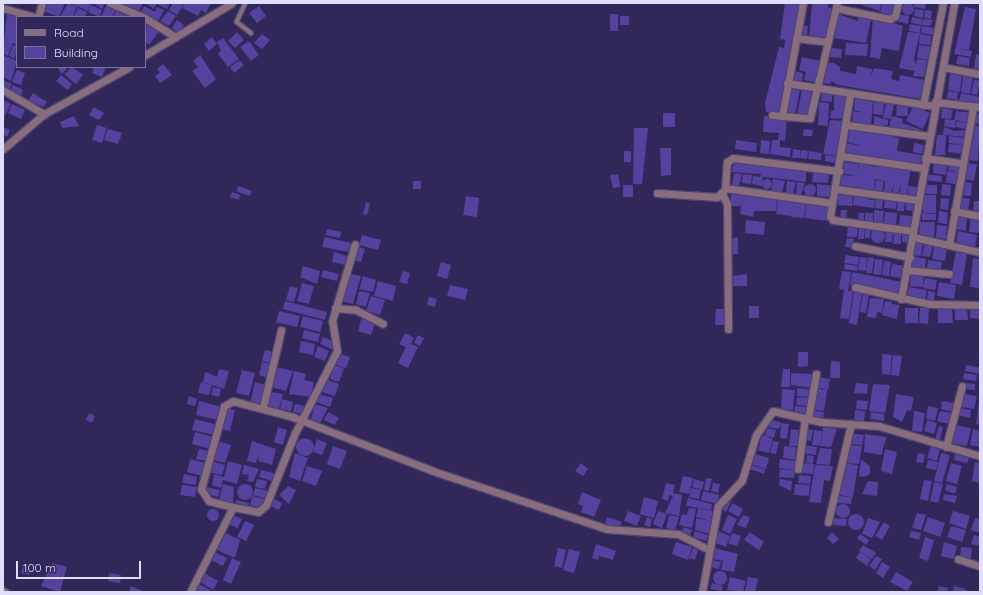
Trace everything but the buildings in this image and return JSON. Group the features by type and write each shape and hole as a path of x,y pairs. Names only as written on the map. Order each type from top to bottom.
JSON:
{"street":[{"path":"38,16 42,3"},
{"path":"110,3 139,16"},
{"path":"146,54 232,3"},
{"path":"782,116 803,3"},
{"path":"772,115 810,118 837,6 890,19 895,16 898,3"},
{"path":"923,105 944,3"},
{"path":"901,299 910,257 934,104 943,67 954,3"},
{"path":"3,8 31,16"},
{"path":"146,19 175,37"},
{"path":"796,38 828,42"},
{"path":"943,67 980,74"},
{"path":"3,149 44,114 127,68"},
{"path":"788,83 923,105 934,104 977,107 962,163 948,245"},
{"path":"3,90 44,114"},
{"path":"850,94 842,156 836,190 829,213 833,220 913,234 948,245 980,251"},
{"path":"847,125 929,136"},
{"path":"842,156 923,168"},
{"path":"728,329 727,204 724,190 727,162 733,158 839,171"},
{"path":"925,158 962,163"},
{"path":"657,193 703,197 724,190 832,203"},
{"path":"836,190 918,200"},
{"path":"954,211 980,216"},
{"path":"356,244 335,308 332,328 337,351 304,422 295,433 261,511 233,507 209,501 202,492 224,406 233,401 263,408 304,422 438,473 607,529 678,534 708,548"},
{"path":"855,246 910,257"},
{"path":"906,270 949,274"},
{"path":"855,287 901,299 930,304 980,305"},
{"path":"335,308 356,310 383,324"},
{"path":"263,408 281,330"},
{"path":"798,469 806,418 816,374"},
{"path":"946,448 962,386"},
{"path":"702,592 708,548 718,506 744,476 754,441 766,416 775,411 806,418 902,431 946,448 980,456"},
{"path":"828,522 851,424"},
{"path":"190,592 233,507"},
{"path":"958,559 980,566"}],"lane":[{"path":"247,4 237,22 251,33"}]}
